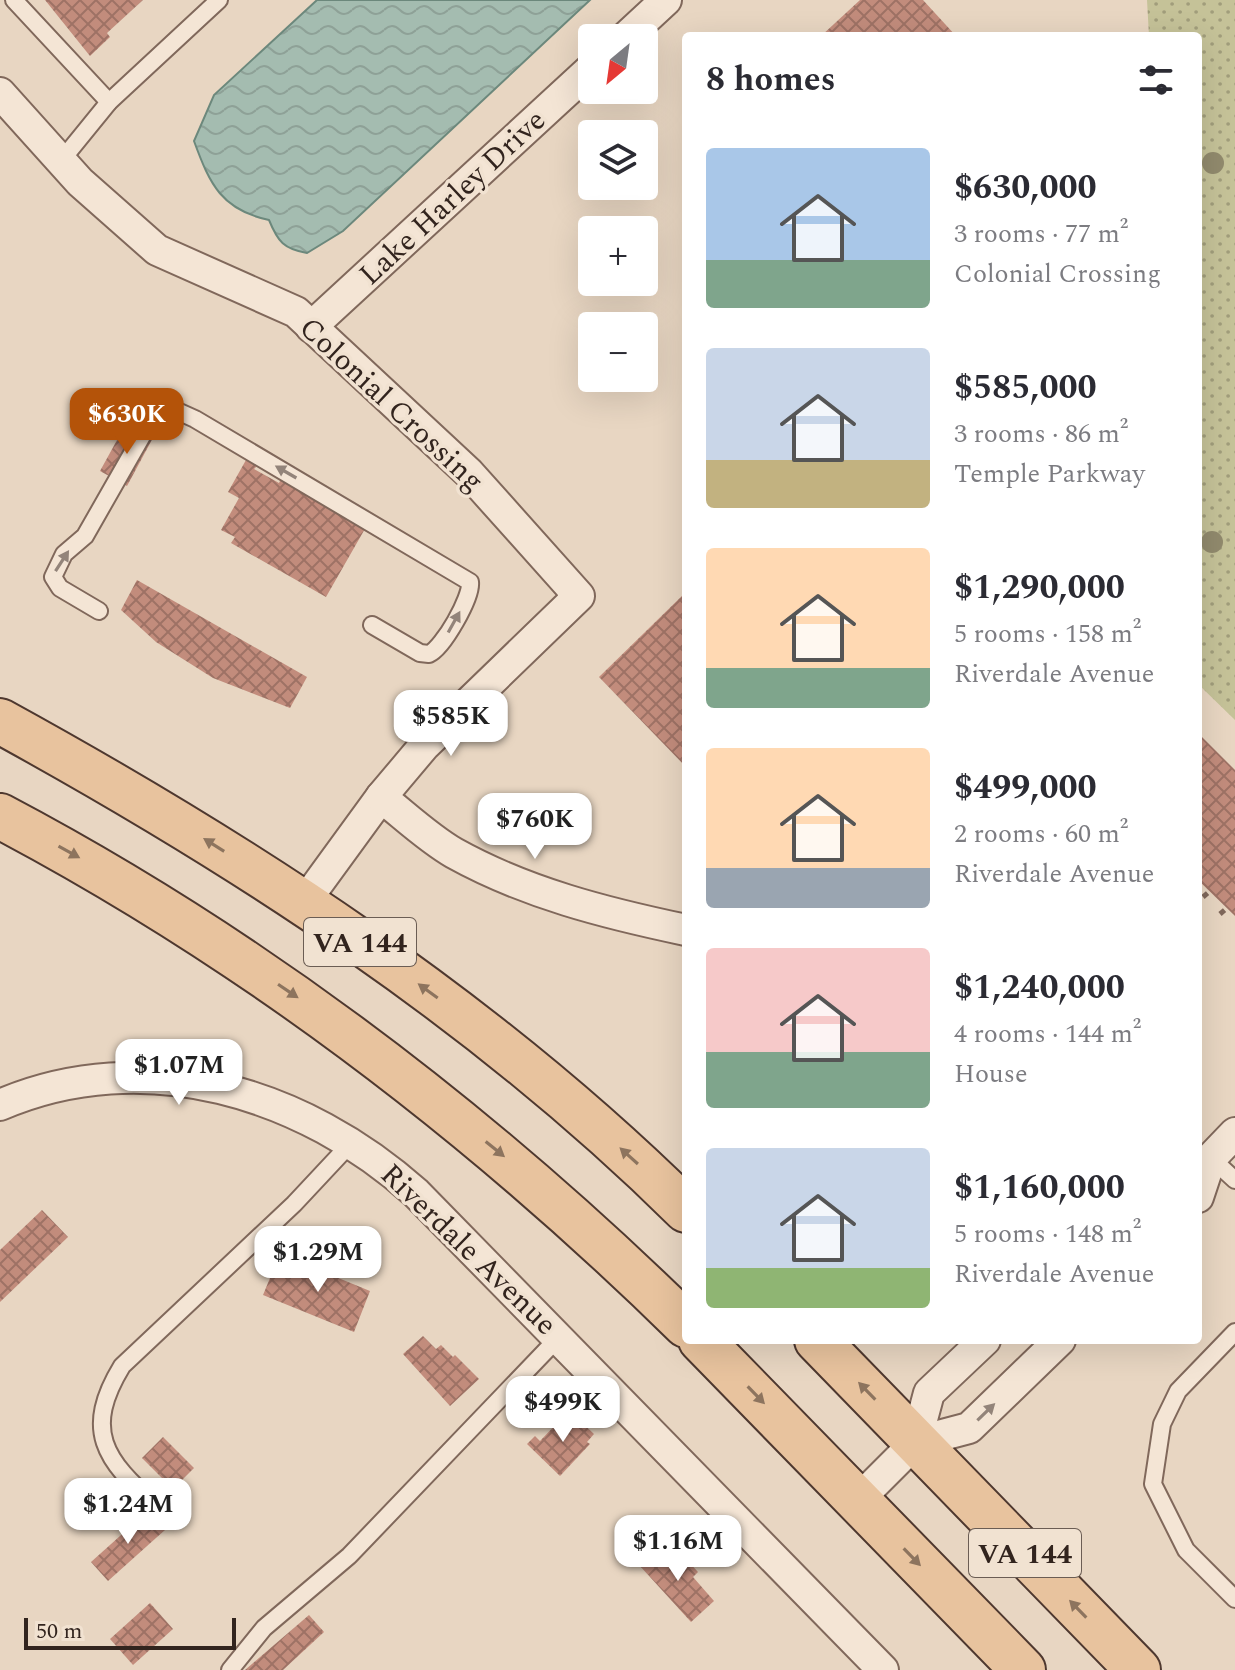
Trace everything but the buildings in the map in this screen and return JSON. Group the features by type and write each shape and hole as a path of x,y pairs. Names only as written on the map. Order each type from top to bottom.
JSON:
{"main road":[{"name":"VA 144","path":"0,721 137,796 303,904 476,1026 575,1107 682,1206"},
{"name":"VA 144","path":"0,816 74,855 184,921 393,1067 518,1168 682,1321"},
{"name":"VA 144","path":"705,1344 1023,1670"},
{"name":"VA 144","path":"821,1344 1138,1670"}],"street":[{"path":"640,24 666,0"},
{"name":"Lake Harley Drive","path":"311,327 578,81"},
{"name":"Colonial Crossing","path":"0,93 61,161 157,250 296,312 469,473 579,596 424,746 381,797"},
{"path":"303,904 381,797 452,851 533,891 623,917 682,929"},
{"name":"Riverdale Avenue","path":"0,1105 66,1085 119,1079 173,1079 261,1098 307,1117 352,1142 416,1193 883,1670"},
{"path":"1202,1155 1235,1133"},
{"path":"857,1501 916,1442 929,1393 981,1344"},
{"path":"916,1442 969,1428 1056,1344"}],"lane":[{"path":"14,0 109,102"},
{"path":"61,161 109,102 219,0"},
{"path":"99,611 60,588 53,577 64,554 85,536 159,408 170,406 470,582 468,595 441,645 429,654 420,653 372,625"},
{"path":"156,1505 125,1478 111,1458 102,1435 101,1410 108,1389 122,1366 294,1204 352,1142"},
{"path":"1202,1155 1235,1180"},
{"path":"1235,1332 1178,1391 1162,1424 1153,1484 1186,1550 1235,1599"},
{"path":"230,1670 264,1628 349,1556 559,1337"}],"path":[{"path":"1203,897 1210,891"},
{"path":"1220,914 1227,908"}],"shaded area":[{"path":"1147,0 1235,0 1235,720 1202,688 1202,32 1149,32"}],"water":[{"path":"317,0 590,0 343,231 307,253 283,243 269,220 253,216 229,202 212,183 194,141 214,95"}]}
